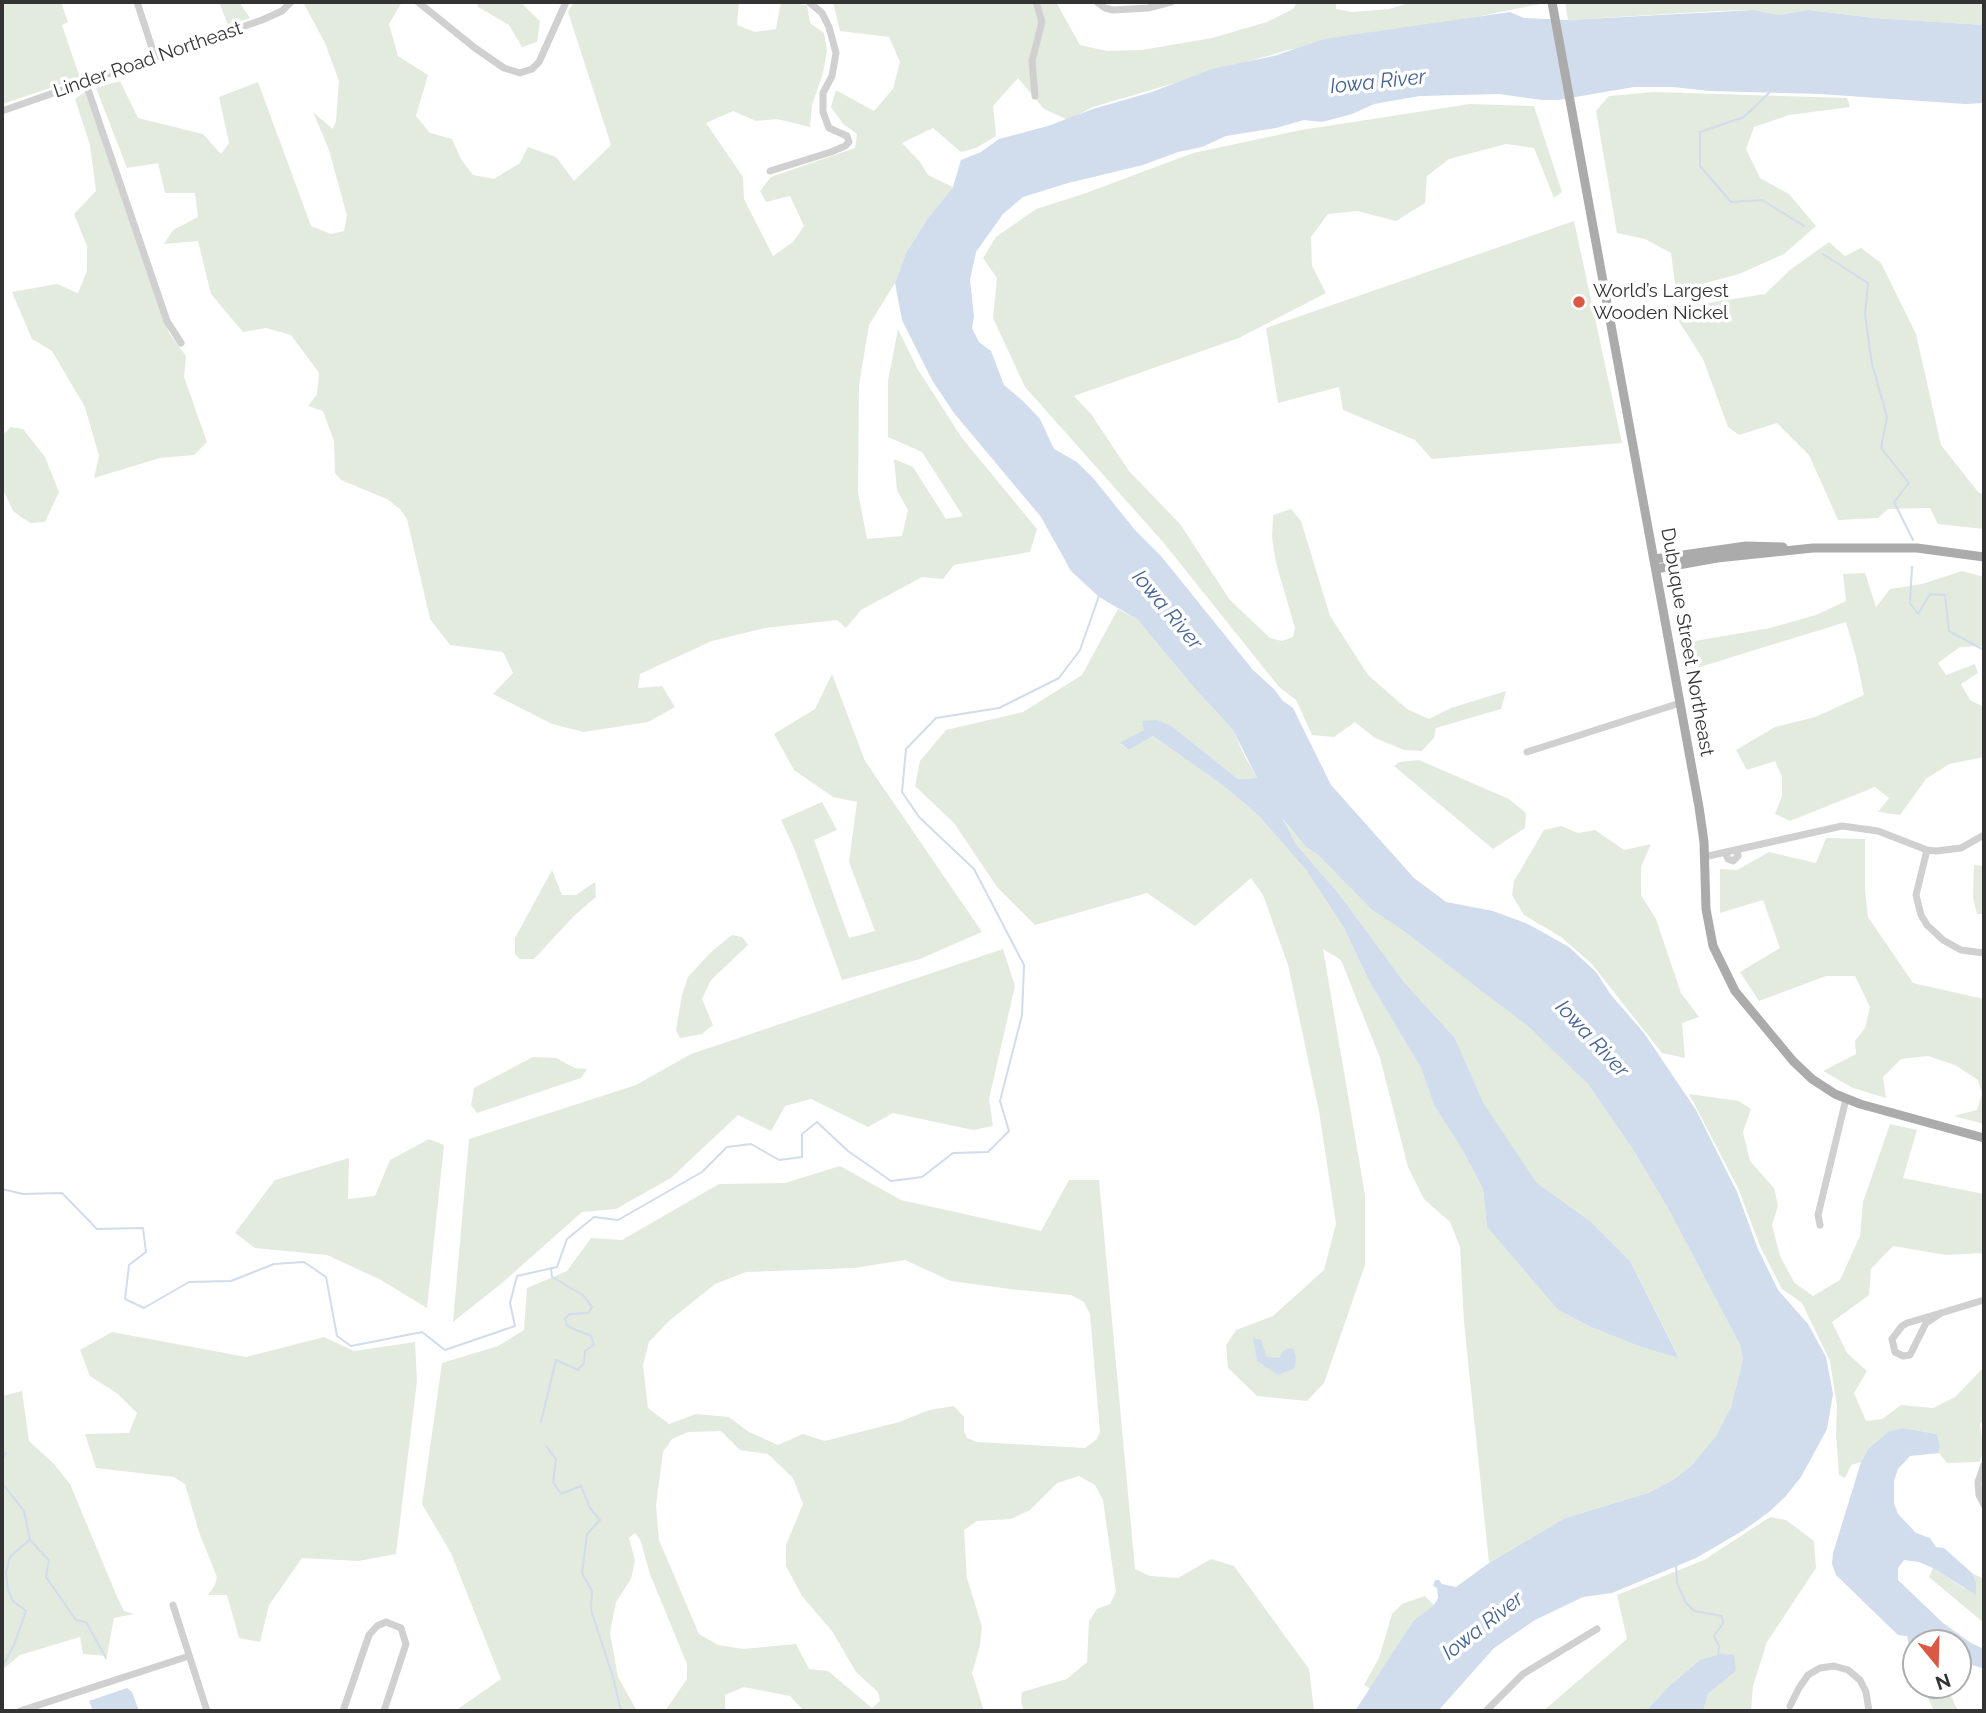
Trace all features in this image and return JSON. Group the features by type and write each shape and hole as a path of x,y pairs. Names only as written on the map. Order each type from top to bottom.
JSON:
{"main road":[{"name":"Dubuque Street Northeast","path":"1552,2 1699,807 1709,928 1713,946 1729,981 1757,1019 1801,1068 1823,1087 1846,1099 1984,1138"},
{"path":"1656,564 1812,548 1890,547 1984,557"}],"street":[{"path":"137,2 155,57"},
{"name":"Linder Road Northeast","path":"2,111 262,20 282,11 291,2"},
{"path":"418,2 475,48 504,68 520,73 531,69 543,57 566,2"},
{"path":"770,171 831,152 849,142 847,136 829,128 823,112 823,93 832,76 836,53 822,13 809,2"},
{"path":"1035,96 1032,61 1042,22 1036,2"},
{"path":"1097,2 1113,10 1148,8 1171,2"},
{"path":"85,81 167,321 181,344"},
{"path":"1527,752 1681,703"},
{"path":"1704,857 1821,830 1851,826 1878,831 1927,850 1961,848 1984,835"},
{"path":"1927,850 1916,895 1921,915 1934,933 1952,946 1984,953"},
{"path":"1820,1225 1818,1215 1846,1099"},
{"path":"1941,1313 1926,1324 1910,1355 1903,1356 1895,1352 1892,1339 1898,1329 1907,1323 1984,1300"},
{"path":"1984,1465 1979,1475 1978,1489 1984,1505"},
{"path":"173,1605 207,1711"},
{"path":"343,1711 369,1635 377,1626 386,1622 401,1628 407,1640 384,1711"},
{"path":"1486,1711 1530,1669 1597,1629"},
{"path":"20,1711 189,1656"},
{"path":"1790,1706 1802,1681 1808,1675 1820,1668 1834,1666 1848,1670 1860,1680 1866,1692 1869,1711"}],"shaded area":[{"path":"2,2 61,2 68,22 62,25 80,78 2,104"},
{"path":"219,2 239,2 250,18 228,25"},
{"path":"303,2 402,2 389,24 398,56 428,75 416,116 430,133 452,139 461,159 473,175 494,179 520,163 528,147 556,157 574,181 611,145 568,12 574,2 739,2 737,25 755,32 776,29 781,2 807,5 810,23 824,33 827,51 812,105 810,127 777,119 756,121 733,111 706,123 743,177 744,199 773,256 793,242 804,226 790,196 766,202 760,191 771,177 855,148 857,134 843,124 831,107 836,90 874,111 893,89 900,62 889,37 840,31 833,2 1056,2 1080,45 1107,51 1142,50 1212,38 1267,22 1293,9 1297,2 1336,2 1336,9 1352,12 1389,9 1412,2 1540,4 1288,50 1093,107 1068,120 1044,109 1018,78 993,106 996,136 976,148 961,152 933,128 902,143 928,175 953,187 928,218 906,253 895,283 869,325 859,385 858,492 867,539 902,536 908,510 897,490 894,459 913,467 946,519 963,516 922,452 888,437 888,381 898,329 917,368 962,438 1037,529 1030,552 954,565 943,579 922,577 861,610 846,628 837,620 765,628 712,641 640,674 638,688 662,686 675,707 648,722 584,732 552,724 493,694 513,673 503,652 450,645 430,619 407,519 400,509 387,499 341,480 335,473 334,441 323,411 308,406 317,394 319,373 291,335 266,328 243,332 211,294 198,241 164,244 173,230 198,217 195,193 165,193 158,163 127,168 96,88 120,81 138,118 203,134 221,154 229,143 219,97 258,82 311,226 331,234 344,231 347,216 329,150 313,112 333,129 339,81 325,43"},
{"path":"477,2 520,2 540,21 537,42 522,47 509,25 478,7"},
{"path":"1565,2 1984,2 1984,25 1876,18 1808,10 1779,15 1754,10 1568,20"},
{"path":"85,92 169,333 186,356 184,377 207,442 194,455 160,458 94,478 99,456 85,407 52,351 32,339 12,292 57,284 78,293 87,271 87,246 74,214 96,191 90,145 75,99"},
{"path":"1654,92 1847,98 1850,107 1789,115 1754,127 1746,149 1760,178 1789,194 1816,226 1784,254 1739,274 1676,291 1671,253 1645,239 1617,233 1596,111 1609,96"},
{"path":"1470,104 1534,106 1562,192 1554,198 1534,148 1506,144 1449,159 1427,176 1425,203 1396,221 1357,211 1328,214 1311,237 1312,266 1326,293 1239,338 1074,396 1091,414 1129,471 1180,524 1230,600 1270,638 1282,641 1293,637 1295,628 1276,563 1272,537 1273,515 1291,509 1301,521 1330,616 1368,675 1407,709 1429,719 1451,708 1506,691 1501,709 1436,728 1434,738 1422,751 1404,750 1375,738 1355,722 1334,737 1312,735 1296,700 1279,687 1163,542 1025,387 993,318 997,278 983,258 996,237 1036,209 1193,153 1301,130"},
{"path":"1574,221 1622,443 1432,459 1415,440 1343,410 1339,387 1278,403 1266,328"},
{"path":"1829,242 1845,256 1861,248 1881,263 1916,334 1941,445 1979,493 1984,494 1984,529 1938,524 1930,508 1888,509 1878,518 1838,520 1809,455 1777,423 1739,435 1728,427 1703,359 1678,320 1695,305 1765,294 1790,270"},
{"path":"11,427 23,429 45,457 59,492 45,522 31,523 13,511 2,487 2,435"},
{"path":"1962,571 1984,577 1984,647 1960,647 1938,663 1946,675 1975,664 1978,673 1961,684 1970,700 1984,707 1984,757 1949,764 1926,779 1900,815 1878,812 1889,798 1875,787 1790,821 1775,814 1782,796 1782,777 1775,761 1747,770 1736,750 1775,727 1815,717 1864,695 1846,622 1690,670 1695,641 1770,628 1816,615 1846,601 1843,574 1865,573 1876,607 1890,589 1922,584"},
{"path":"1118,609 1137,619 1233,730 1257,778 1238,779 1173,727 1142,722 1145,730 1120,744 1129,750 1153,736 1225,787 1260,817 1306,870 1344,928 1369,981 1421,1068 1434,1105 1483,1189 1487,1227 1558,1310 1641,1347 1679,1357 1630,1261 1590,1221 1537,1183 1483,1102 1455,1038 1404,982 1339,894 1295,843 1278,814 1306,847 1316,853 1372,910 1463,976 1530,1028 1564,1059 1588,1084 1632,1148 1669,1210 1740,1345 1743,1360 1731,1407 1716,1436 1691,1466 1673,1480 1648,1493 1565,1518 1489,1563 1464,1322 1460,1247 1450,1222 1424,1199 1408,1167 1380,1058 1341,960 1323,949 1365,1195 1365,1265 1324,1383 1307,1401 1257,1396 1228,1368 1226,1345 1236,1330 1273,1316 1324,1270 1336,1224 1319,1111 1288,965 1263,895 1251,878 1195,926 1147,893 1035,925 997,887 954,823 915,786 920,761 946,730 1023,712 1082,675"},
{"path":"832,674 865,761 982,932 920,959 842,980 794,848 781,820 822,802 837,830 814,840 849,938 875,931 849,862 857,802 833,797 794,770 774,734 815,709"},
{"path":"1419,760 1509,799 1526,813 1525,828 1493,849 1394,766 1399,762"},
{"path":"1561,826 1578,833 1595,830 1624,850 1651,844 1641,867 1641,895 1656,919 1681,993 1699,1017 1682,1023 1685,1058 1662,1053 1591,963 1561,937 1524,915 1512,895 1514,881 1544,830"},
{"path":"1826,838 1865,839 1868,917 1913,983 1984,999 1984,1124 1954,1116 1977,1110 1982,1094 1978,1080 1955,1065 1928,1056 1901,1059 1883,1077 1886,1098 1853,1088 1823,1071 1856,1054 1855,1041 1865,1028 1870,1007 1855,976 1826,976 1759,1001 1740,972 1780,948 1763,900 1720,913 1720,869 1737,870 1769,852 1816,863"},
{"path":"1974,865 1984,866 1984,914 1977,914 1973,897"},
{"path":"552,870 562,895 576,895 595,882 596,897 574,916 534,959 520,959 515,954 515,938"},
{"path":"732,935 742,937 748,945 711,980 702,999 713,1025 702,1034 680,1038 676,1030 688,977 711,952"},
{"path":"1003,949 1015,986 989,1099 993,1126 973,1130 893,1113 868,1127 811,1099 785,1106 771,1131 738,1115 671,1178 616,1209 582,1212 502,1283 453,1322 469,1139 636,1085 691,1054"},
{"path":"533,1057 556,1058 575,1068 587,1069 581,1078 477,1113 471,1105 474,1088"},
{"path":"1689,1094 1739,1101 1751,1109 1743,1132 1750,1161 1774,1188 1778,1206 1772,1225 1780,1256 1794,1282 1813,1296 1840,1280 1860,1236 1863,1202 1890,1124 1917,1130 1903,1178 1984,1194 1984,1253 1946,1255 1893,1246 1871,1269 1869,1295 1832,1322 1847,1353 1867,1371 1854,1393 1866,1421 1882,1419 1901,1405 1933,1408 1955,1397 1984,1367 1984,1419 1980,1424 1984,1452 1979,1462 1947,1463 1939,1453 1937,1434 1903,1428 1889,1431 1869,1448 1861,1462 1851,1465 1845,1478 1839,1475 1837,1406 1830,1361 1802,1303 1782,1289 1760,1246 1738,1188"},
{"path":"429,1139 444,1145 427,1308 381,1280 327,1255 255,1248 235,1233 275,1180 349,1158 348,1199 375,1196 390,1160"},
{"path":"840,1166 901,1200 1041,1231 1069,1180 1099,1180 1135,1569 1150,1576 1178,1578 1211,1559 1234,1566 1309,1669 1314,1711 1024,1711 1022,1692 1067,1679 1087,1662 1089,1621 1097,1609 1110,1604 1116,1592 1103,1500 1095,1485 1079,1476 1057,1483 1030,1510 1011,1519 977,1521 964,1530 967,1578 982,1627 972,1673 984,1711 804,1711 790,1696 744,1687 725,1695 725,1711 665,1711 687,1679 687,1664 650,1574 640,1539 635,1533 629,1538 635,1560 631,1579 616,1602 610,1633 618,1677 637,1711 455,1711 501,1679 451,1553 422,1504 442,1363 498,1346 524,1330 527,1288 567,1271 591,1238 622,1240 719,1184 785,1183","holes":["905,1260 951,1281 1071,1295 1084,1302 1090,1314 1100,1432 1097,1439 1085,1448 977,1442 967,1438 964,1417 954,1406 929,1410 899,1422 825,1441 803,1434 778,1445 749,1432 729,1417 696,1414 669,1424 648,1408 643,1365 649,1342 669,1321 715,1284 746,1272 854,1268","721,1431 740,1450 768,1454 793,1478 803,1504 786,1545 786,1566 802,1596 832,1631 856,1672 878,1692 880,1701 872,1708 828,1671 809,1669 796,1644 743,1649 718,1645 699,1634 659,1540 656,1505 663,1452 672,1439 688,1432"]},
{"path":"112,1332 246,1357 324,1337 354,1351 415,1342 417,1381 396,1554 359,1561 302,1558 269,1605 260,1642 239,1638 227,1595 208,1595 217,1577 199,1532 185,1484 174,1477 96,1468 85,1434 129,1433 137,1413 118,1394 90,1376 80,1350"},
{"path":"22,1391 29,1441 54,1464 70,1484 118,1599 124,1611 134,1614 114,1618 107,1656 83,1654 80,1637 20,1655 2,1670 2,1396"},
{"path":"1770,1517 1786,1520 1814,1541 1816,1568 1767,1642 1753,1686 1751,1711 1703,1711 1708,1694 1736,1671 1700,1660 1669,1686 1646,1711 1543,1711 1627,1639 1617,1595 1704,1560"},
{"path":"1933,1568 1964,1588 1976,1582 1972,1573 1984,1579 1984,1623 1929,1577"},
{"path":"1425,1596 1434,1605 1414,1620 1371,1689 1364,1685 1379,1658 1392,1614 1402,1604"},
{"path":"1928,1699 1952,1699 1958,1711 1934,1711"}],"water":[{"name":"Iowa River","path":"1754,10 1779,15 1808,10 1876,18 1984,25 1984,103 1673,87 1634,87 1558,100 1499,94 1420,96 1374,104 1352,114 1322,122 1304,120 1276,128 1226,136 1202,147 1178,152 1143,165 1023,197 1003,214 976,252 970,280 974,316 972,328 979,342 991,351 1004,385 1040,419 1054,449 1077,462 1094,479 1135,530 1161,556 1253,670 1293,708 1331,785 1414,878 1446,902 1493,911 1528,924 1569,947 1596,972 1611,995 1644,1033 1696,1110 1737,1192 1758,1249 1778,1290 1808,1324 1826,1357 1833,1394 1827,1429 1801,1477 1769,1512 1696,1558 1612,1593 1583,1597 1535,1620 1494,1648 1438,1711 1355,1711 1414,1620 1434,1605 1438,1598 1437,1588 1433,1586 1435,1580 1456,1587 1489,1563 1565,1518 1648,1493 1673,1480 1691,1466 1716,1436 1731,1407 1743,1360 1740,1345 1669,1210 1632,1148 1588,1084 1530,1028 1405,932 1372,910 1316,853 1306,847 1282,818 1295,843 1339,894 1404,982 1455,1038 1483,1102 1537,1183 1590,1221 1630,1261 1679,1358 1641,1347 1558,1310 1487,1227 1483,1189 1434,1105 1421,1068 1369,981 1344,928 1306,870 1260,817 1225,787 1153,736 1129,750 1120,743 1144,730 1142,721 1157,720 1173,727 1238,779 1257,778 1233,730 1137,619 1099,597 1071,571 1041,517 954,413 932,380 902,320 895,283 906,253 928,218 953,187 961,160 981,152 999,139 1152,92 1212,69 1274,56 1324,39 1510,12 1524,18 1568,20"},
{"path":"1253,1338 1261,1340 1267,1357 1279,1358 1284,1350 1293,1348 1295,1368 1278,1375 1257,1361"},
{"path":"1903,1428 1937,1434 1939,1453 1910,1456 1898,1469 1894,1481 1894,1503 1898,1514 1916,1533 1930,1538 1936,1547 1944,1548 1972,1573 1976,1582 1976,1595 1919,1562 1904,1560 1898,1568 1898,1580 1951,1629 1902,1629 1902,1635 1898,1635 1836,1575 1832,1564 1861,1462 1869,1448 1889,1431"},
{"path":"1972,1643 1984,1649 1984,1669 1972,1665"},
{"path":"1721,1654 1734,1655 1736,1671 1708,1694 1703,1711 1646,1711 1669,1686 1700,1660"},
{"path":"127,1688 132,1692 139,1711 93,1711 89,1701"}],"waterway":[{"path":"1770,92 1744,117 1700,132 1700,166 1731,202 1762,200 1804,226"},
{"path":"1823,254 1868,283 1865,315 1872,364 1887,417 1881,448 1909,483 1894,502 1913,540"},
{"path":"1912,567 1910,603 1918,614 1930,594 1945,595 1949,631 1984,650"},
{"path":"2,1189 23,1194 62,1193 97,1229 143,1228 146,1252 129,1265 125,1299 144,1308 189,1282 231,1281 274,1264 304,1262 326,1277 337,1336 351,1346 422,1332 445,1350 515,1326 510,1303 517,1276 557,1267 567,1239 594,1217 618,1220 702,1172 727,1147 751,1144 779,1160 802,1157 802,1134 817,1122 848,1151 891,1181 922,1177 953,1153 988,1152 1009,1131 1000,1101 1022,1015 1024,965 974,869 919,817 902,792 906,749 936,718 999,708 1059,678 1080,650 1099,596"},
{"path":"541,1422 556,1360 578,1370 584,1363 585,1351 594,1345 591,1336 567,1326 565,1318 570,1314 588,1313 592,1307 583,1295 552,1277 551,1268"},
{"path":"546,1446 556,1459 553,1482 561,1494 581,1486 590,1508 600,1520 587,1534 582,1573 592,1591 591,1610 621,1711"},
{"path":"2,1451 6,1454 2,1459"},
{"path":"2,1483 24,1511 30,1540 49,1560 46,1577 76,1620 86,1622 106,1658"},
{"path":"2,1667 14,1645 26,1611 13,1601 8,1590 6,1572 10,1557 29,1540"},
{"path":"1676,1566 1677,1583 1686,1603 1694,1611 1722,1616 1723,1623 1714,1636 1719,1646 1718,1657"}],"place":[{"name":"World’s Largest Wooden Nickel","path":"1579,302"}]}
